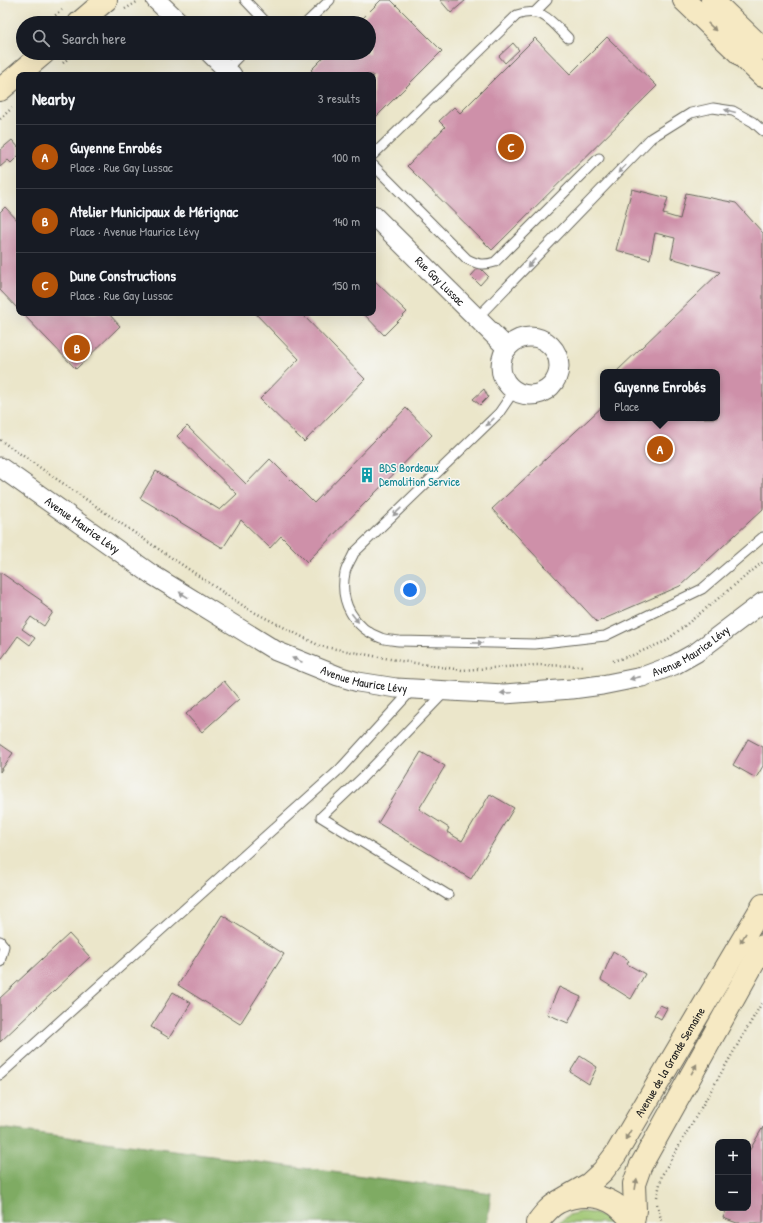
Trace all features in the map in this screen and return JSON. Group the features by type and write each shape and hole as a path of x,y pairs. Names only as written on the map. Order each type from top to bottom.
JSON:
{"main road":[{"path":"87,16 106,0"},
{"path":"684,0 763,76"},
{"path":"712,0 763,49"},
{"path":"21,72 36,60"},
{"path":"0,90 16,77"},
{"name":"Avenue de la Grande Semaine","path":"558,1202 589,1184 603,1171 616,1154 763,905"},
{"name":"Avenue de la Grande Semaine","path":"633,1223 635,1210 634,1184 640,1166 763,946"},
{"path":"537,1223 545,1212 558,1202 574,1196 592,1196 608,1200 622,1210 633,1223"}],"street":[{"path":"156,0 173,16"},
{"path":"217,60 229,72"},
{"name":"Rue Gay Lussac","path":"376,218 507,348"},
{"path":"532,337 542,339 556,352 559,362 559,371 556,380 550,388 542,393 532,395 514,391 502,376 500,366 502,356 507,348 514,342 523,338 532,337"},
{"name":"Avenue Maurice Lévy","path":"0,467 151,574 276,651 338,676 358,682 412,690 504,694 572,689 602,685 642,677 674,665 697,652 763,602"}],"lane":[{"path":"245,0 260,16"},
{"path":"313,16 330,0"},
{"path":"535,12 547,0"},
{"path":"376,152 510,20 517,15 526,12 535,12 547,17 568,38"},
{"path":"229,72 237,60"},
{"path":"477,318 646,144 658,134 691,113 713,108 733,111 753,122 763,131"},
{"path":"376,168 467,259 478,264 486,264 495,262 599,158"},
{"path":"514,391 499,413 354,553 345,572 343,588 348,610 363,628 382,638 399,641 535,644 604,636 702,589 763,537"},
{"path":"0,1075 340,769 412,690"},
{"path":"445,692 363,777 321,817 448,895"},
{"path":"0,941 4,946 0,962"}],"path":[{"path":"54,16 62,9"},
{"path":"0,440 248,609 320,646 401,661 462,670 536,665 590,666"},
{"path":"612,662 666,641 763,562"},
{"path":"662,1223 656,1200 662,1175 763,1001"}],"green space":[{"path":"0,1128 491,1193 487,1223 0,1223"},
{"path":"580,1212 597,1214 611,1223 558,1223 569,1215"}],"building":[{"path":"381,0 391,0 442,51 376,117 376,72 313,72 311,70 321,60 376,60 376,16 365,16"},
{"path":"440,0 466,0 451,13"},
{"path":"607,37 657,86 492,250 407,166 445,127 439,121 454,107 460,113 535,38 570,74"},
{"path":"513,43 519,50 505,63 499,56"},
{"path":"12,140 16,145 16,158 11,163 8,160 0,167 0,150"},
{"path":"632,189 668,198 663,214 680,219 686,193 736,203 763,233 763,509 680,586 597,622 492,509 600,409 600,421 720,421 720,369 619,369 720,272 671,258 675,238 655,233 650,259 616,250"},
{"path":"5,207 16,219 16,307 0,290 0,212"},
{"path":"479,267 488,276 480,285 471,276"},
{"path":"376,282 407,312 384,335 366,316 376,316"},
{"path":"25,316 111,316 120,326 76,369"},
{"path":"258,316 304,316 365,379 304,442 260,399 299,359"},
{"path":"484,389 488,397 480,405 473,399"},
{"path":"406,408 432,435 307,562 281,536 270,548 241,520 223,548 140,498 156,471 220,510 237,494 177,436 187,426 246,484 270,459 314,503"},
{"path":"0,572 42,601 41,603 53,612 44,626 31,617 22,629 35,638 30,645 18,636 0,661"},
{"path":"224,681 239,699 202,732 186,714"},
{"path":"748,739 763,747 763,766 756,778 733,765"},
{"path":"0,744 13,753 0,772"},
{"path":"421,752 445,766 419,809 449,828 447,832 462,841 490,794 514,808 471,879 378,823"},
{"path":"222,915 284,954 240,1024 178,985"},
{"path":"69,934 90,957 0,1042 0,998"},
{"path":"613,951 629,961 627,964 645,974 631,999 601,980"},
{"path":"559,987 581,997 568,1023 547,1014"},
{"path":"173,992 191,1003 169,1038 151,1027"},
{"path":"660,1005 667,1008 661,1019 654,1015"},
{"path":"580,1056 597,1067 589,1084 570,1072"},
{"path":"763,1127 763,1223 737,1223 723,1218 726,1211 751,1211 751,1148"}],"place":[{"name":"Dune Constructions","path":"511,147"},
{"name":"Atelier Municipaux de Mérignac","path":"77,348"},
{"name":"Guyenne Enrobés","path":"660,449"},
{"name":"BDS Bordeaux Demolition Service","path":"367,475"}]}
